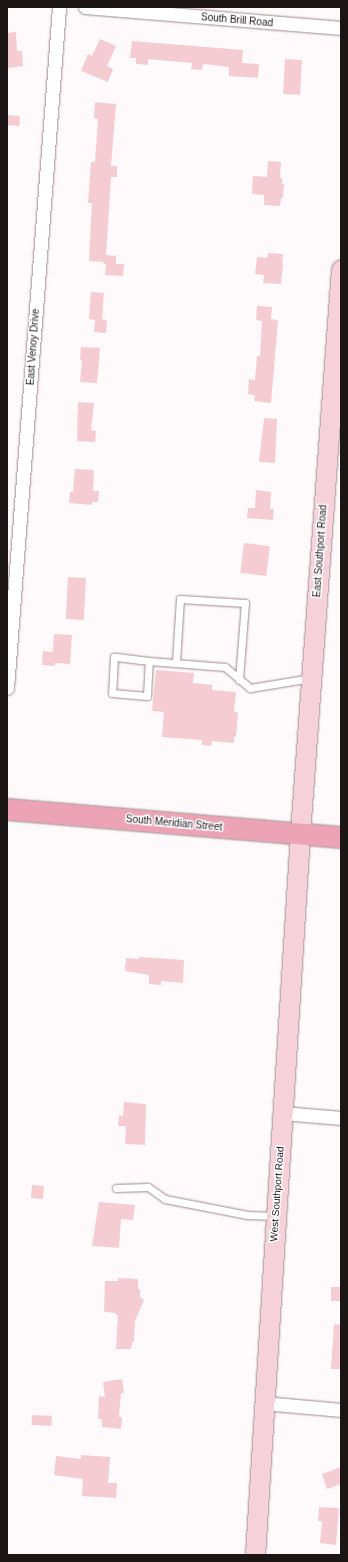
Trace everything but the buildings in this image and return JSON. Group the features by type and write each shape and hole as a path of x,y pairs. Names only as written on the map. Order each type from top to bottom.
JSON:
{"main road":[{"name":"East Southport Road","path":"300,833 341,269"},
{"name":"South Meridian Street","path":"7,809 341,837"},
{"name":"West Southport Road","path":"255,1555 300,833"}],"street":[{"name":"East Venoy Drive","path":"7,688 59,7"},
{"name":"South Brill Road","path":"85,7 184,11 341,28"},
{"path":"282,1113 341,1118"},
{"path":"264,1404 341,1410"}],"lane":[{"path":"176,662 180,599 245,603 239,680"},
{"path":"149,661 147,696 112,693 114,657 225,667 250,688 311,678"},
{"path":"116,1188 148,1187 165,1199 247,1215 276,1216"}]}
